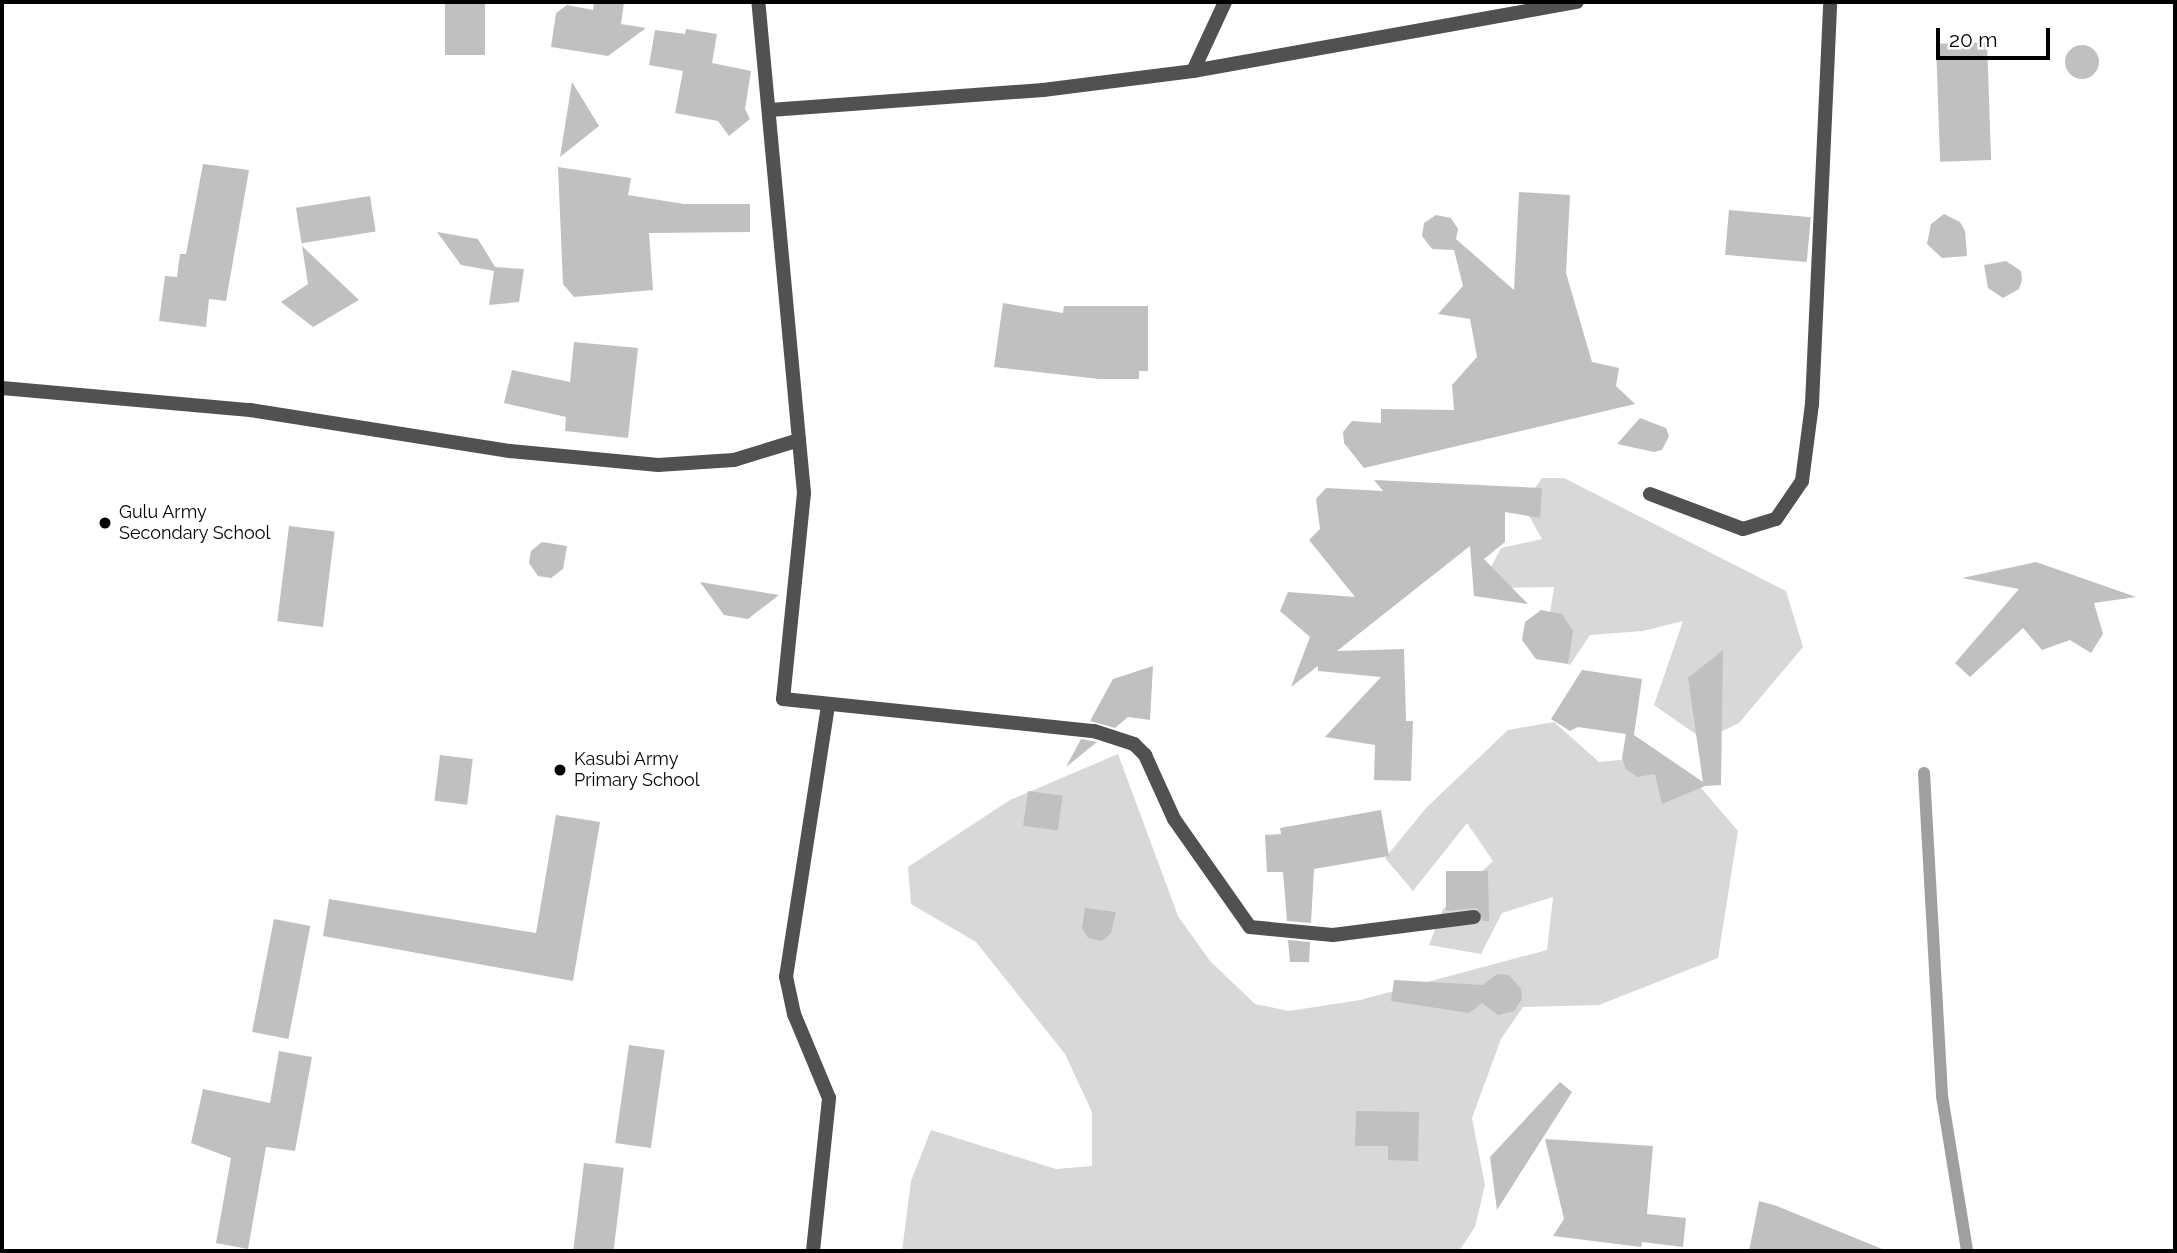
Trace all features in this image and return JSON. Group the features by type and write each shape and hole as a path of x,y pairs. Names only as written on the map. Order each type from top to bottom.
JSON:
{"street":[{"path":"758,2 804,493 782,699 828,707 1094,731 1134,744 1145,755 1174,819 1250,927 1333,935 1474,916"},
{"path":"1194,71 1225,2"},
{"path":"770,110 1043,90 1194,71 1577,2"},
{"path":"1650,494 1743,529 1776,519 1802,481 1812,404 1830,2"},
{"path":"2,388 250,410 510,451 658,465 734,460 799,440"},
{"path":"813,1251 830,1098 794,1014 786,977 828,707"}],"shaded area":[{"path":"1542,478 1564,478 1786,591 1803,647 1739,723 1704,740 1654,705 1683,621 1643,631 1590,635 1570,665 1544,652 1554,587 1480,588 1501,548 1542,539 1523,505"},
{"path":"1554,722 1599,762 1629,759 1690,775 1738,831 1718,958 1599,1005 1523,1007 1501,1039 1472,1118 1485,1185 1475,1227 1459,1251 902,1251 911,1181 931,1130 1056,1169 1092,1166 1092,1112 1065,1054 976,942 911,904 908,867 1010,800 1118,754 1178,916 1210,961 1255,1004 1289,1011 1360,1000 1547,950 1553,897 1502,913 1481,954 1429,945 1443,909 1493,861 1467,823 1413,891 1385,858 1427,807 1508,730"}],"building":[{"path":"445,2 485,2 485,55 445,55"},
{"path":"594,2 624,2 621,24 646,28 608,56 551,47 556,13 567,5 593,10"},
{"path":"686,29 717,34 712,63 751,71 745,109 750,119 729,136 718,121 675,113 683,71 649,65 655,30 685,34"},
{"path":"1987,42 1991,160 1940,162 1936,44"},
{"path":"2082,45 2094,50 2099,62 2094,74 2082,79 2070,74 2065,62 2070,50"},
{"path":"572,82 599,126 560,157"},
{"path":"203,164 249,170 226,301 209,299 206,327 159,321 165,276 177,277 180,254 186,254"},
{"path":"558,167 631,178 628,195 684,204 750,204 750,232 649,233 653,290 574,297 563,284"},
{"path":"1519,192 1570,195 1566,273 1592,362 1619,368 1616,386 1635,404 1364,468 1344,443 1343,432 1352,421 1381,423 1381,409 1454,410 1452,385 1477,357 1470,319 1438,314 1463,286 1454,250 1432,249 1422,236 1424,223 1436,215 1451,218 1458,229 1456,239 1514,290"},
{"path":"370,196 376,232 302,243 296,208"},
{"path":"1729,210 1811,217 1807,262 1725,255"},
{"path":"1944,214 1960,222 1965,231 1967,256 1942,258 1927,244 1931,224"},
{"path":"437,232 478,239 495,267 524,269 519,302 489,305 494,271 461,265"},
{"path":"302,246 359,300 313,327 281,302 308,284"},
{"path":"2006,261 2021,271 2022,280 2019,289 2003,298 1988,288 1984,265"},
{"path":"1003,303 1063,313 1064,306 1148,306 1148,371 1139,371 1139,379 1099,379 994,367"},
{"path":"574,342 638,348 628,438 565,431 566,417 504,403 512,370 570,382"},
{"path":"1640,418 1666,428 1669,436 1662,450 1654,452 1617,444"},
{"path":"1374,480 1542,488 1540,518 1505,512 1505,542 1484,559 1528,604 1474,596 1470,546 1337,651 1404,649 1406,721 1413,721 1411,781 1374,780 1375,745 1325,737 1381,677 1318,671 1318,666 1291,687 1310,637 1280,611 1288,592 1355,597 1309,540 1320,529 1316,499 1326,488 1383,491"},
{"path":"289,526 335,532 323,627 277,621"},
{"path":"542,542 567,546 563,569 551,578 538,576 529,563 531,551"},
{"path":"2036,562 2136,597 2094,603 2103,634 2091,653 2070,640 2042,650 2023,628 1970,677 1955,663 2019,589 1962,578"},
{"path":"700,582 779,595 748,619 724,615"},
{"path":"1541,610 1562,614 1573,631 1568,664 1536,659 1522,640 1525,622"},
{"path":"1723,650 1721,785 1705,786 1662,804 1655,774 1637,777 1626,769 1622,758 1626,734 1578,727 1570,731 1551,719 1582,670 1642,679 1634,735 1703,782 1688,678"},
{"path":"1153,666 1150,720 1128,717 1115,728 1090,721 1113,679"},
{"path":"1081,739 1097,742 1066,767"},
{"path":"440,755 473,759 467,805 434,801"},
{"path":"1028,791 1063,796 1058,831 1023,826"},
{"path":"1381,810 1389,856 1314,869 1311,923 1287,921 1283,872 1267,872 1265,835 1281,834 1280,828"},
{"path":"556,815 600,822 573,981 323,936 329,899 536,933"},
{"path":"1446,871 1488,871 1489,921 1483,921 1477,908 1446,911"},
{"path":"1085,908 1116,912 1111,933 1102,941 1088,938 1082,928"},
{"path":"274,919 310,926 288,1039 252,1032"},
{"path":"1288,940 1310,942 1309,962 1290,962"},
{"path":"1497,974 1509,975 1521,989 1522,999 1514,1011 1498,1015 1482,1003 1469,1013 1391,1001 1394,980 1483,985"},
{"path":"629,1045 665,1050 651,1148 615,1143"},
{"path":"279,1051 312,1057 295,1151 266,1147 248,1249 216,1243 231,1158 191,1143 203,1089 270,1103"},
{"path":"1560,1082 1572,1092 1497,1210 1490,1157"},
{"path":"1356,1111 1419,1112 1418,1161 1388,1160 1388,1146 1355,1146"},
{"path":"1545,1139 1653,1146 1647,1214 1686,1218 1683,1247 1642,1242 1641,1247 1553,1236 1564,1219"},
{"path":"584,1163 624,1168 613,1251 573,1251"},
{"path":"1759,1201 1777,1206 1887,1251 1749,1251"}],"waterway":[{"path":"1924,773 1942,1096 1967,1251"}],"place":[{"name":"Gulu Army Secondary School","path":"105,523"},
{"name":"Kasubi Army Primary School","path":"560,770"}]}
